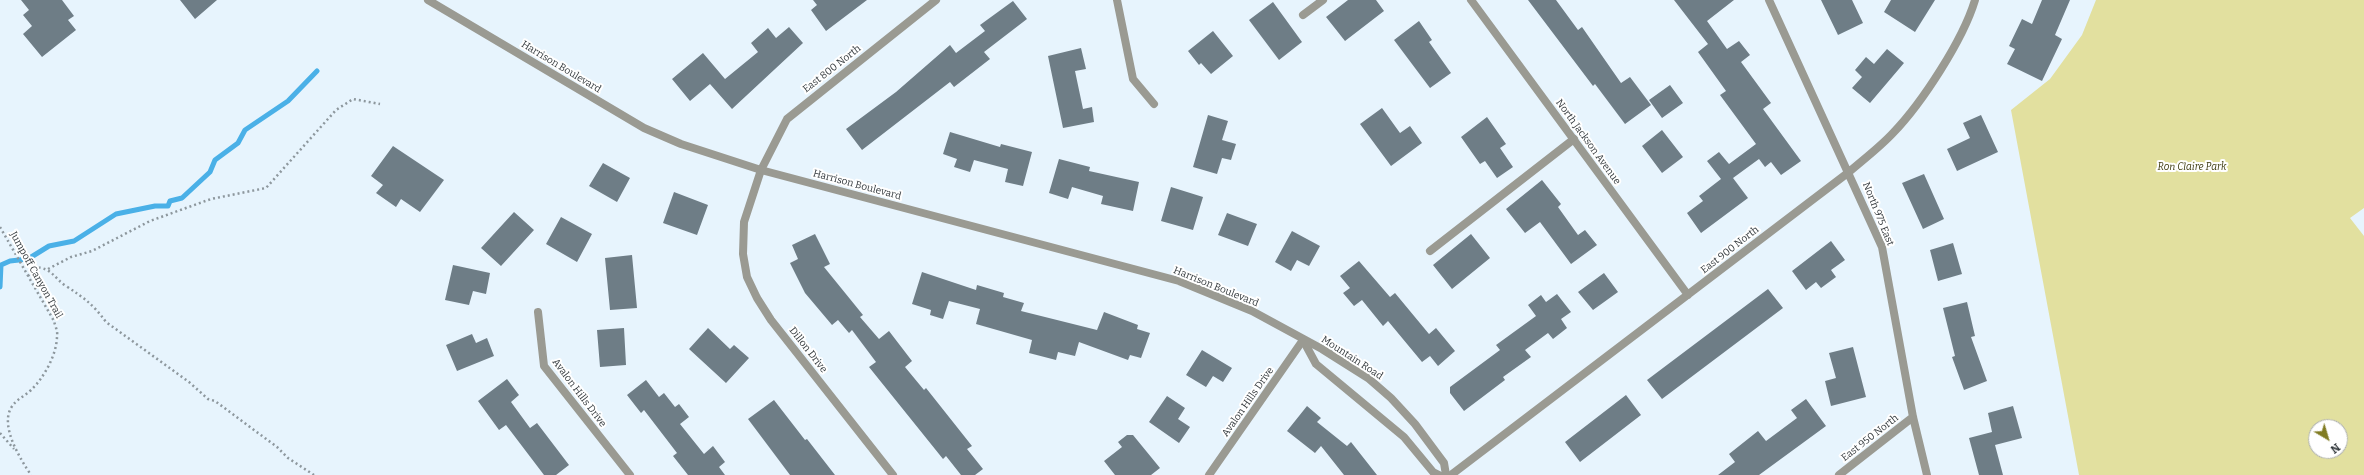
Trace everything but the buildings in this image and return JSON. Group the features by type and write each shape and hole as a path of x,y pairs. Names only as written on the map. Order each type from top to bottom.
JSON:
{"street":[{"name":"Harrison Boulevard","path":"428,0 644,128 681,144 761,170 1179,281 1252,312 1303,340"},
{"name":"East 800 North","path":"744,222 761,170 787,119 936,0"},
{"path":"1117,0 1133,79 1154,104"},
{"path":"1303,15 1323,0"},
{"name":"North Jackson Avenue","path":"1471,0 1688,295"},
{"name":"North 975 East","path":"1769,0 1882,247 1913,417 1927,475"},
{"name":"East 900 North","path":"1451,475 1849,172 1893,133 1938,74 1971,13 1975,0"},
{"path":"1430,251 1574,139"},
{"name":"Dillon Drive","path":"744,222 743,254 748,277 757,298 771,320 894,475"},
{"name":"Avalon Hills Drive","path":"538,312 544,366 630,475"},
{"name":"Avalon Hills Drive","path":"1209,475 1303,340"},
{"name":"Mountain Road","path":"1303,340 1316,364 1404,437 1433,472 1439,475"},
{"name":"Mountain Road","path":"1303,340 1322,349 1368,378 1391,398 1415,424 1444,462 1446,475"},
{"name":"East 950 North","path":"1839,475 1913,417"}],"path":[{"path":"48,269 71,257 92,251 150,221 211,200 266,188 336,110 353,99 380,104"},
{"name":"Jumpoff Canyon Trail","path":"0,227 54,321 58,334 56,346 41,378 31,391 16,401 10,409 8,418 15,451 31,475"},
{"path":"28,276 35,267 48,269 66,286 77,291 97,309 106,322 277,447 288,458 314,475"},
{"path":"0,433 15,451"}],"green space":[{"name":"Ron Claire Park","path":"2096,0 2364,0 2364,208 2350,218 2364,236 2364,475 2079,475 2011,110 2050,79 2082,35"}],"waterway":[{"path":"0,287 1,265 10,261 28,259 49,246 74,241 116,214 155,206 168,206 170,201 182,198 210,172 215,160 238,143 245,130 288,101 317,71"}]}
